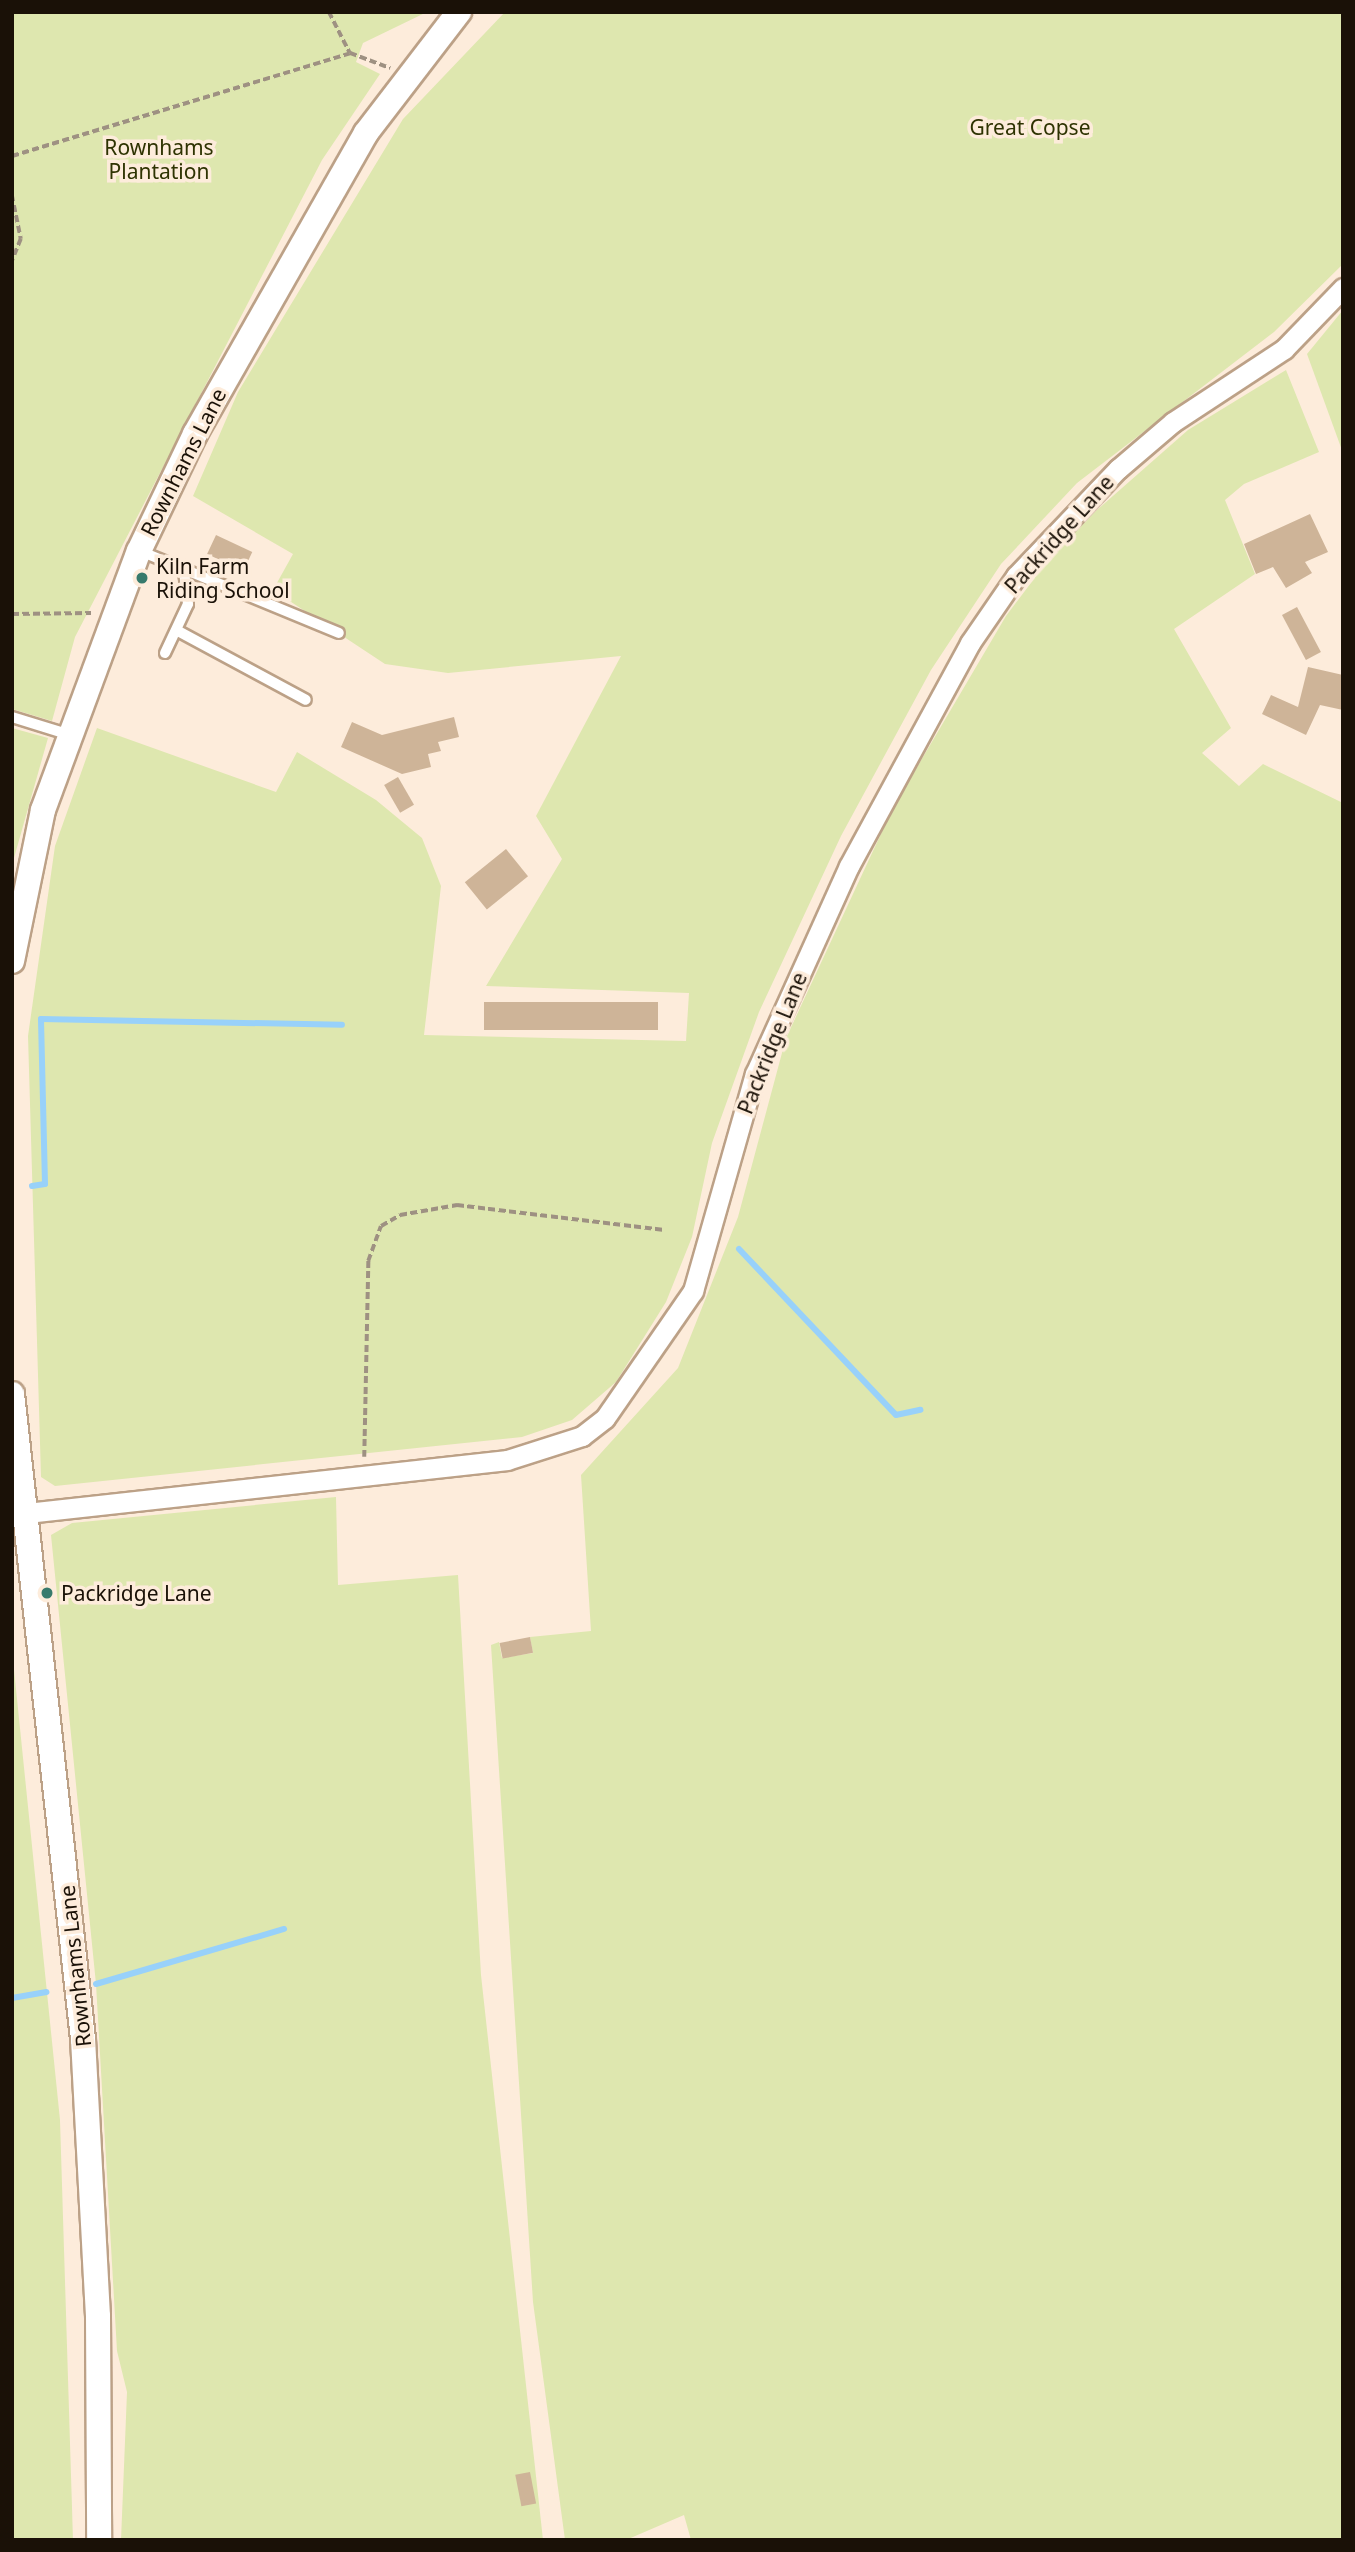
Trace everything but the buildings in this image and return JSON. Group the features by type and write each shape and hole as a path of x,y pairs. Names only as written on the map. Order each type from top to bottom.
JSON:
{"street":[{"name":"Rownhams Lane","path":"12,961 43,810 67,734 139,551 242,349 404,76 459,12"},
{"name":"Packridge Lane","path":"27,1513 507,1460 582,1436 605,1419 692,1291 755,1074 849,866 970,643 1016,576 1118,469 1173,422 1284,349 1343,288"},
{"name":"Rownhams Lane","path":"12,1394 27,1513 88,2114 99,2540"}],"lane":[{"path":"139,551 339,633"},
{"path":"165,653 178,631 188,604 184,569"},
{"path":"178,631 306,700"},
{"path":"12,717 67,734"}],"path":[{"path":"329,12 350,53 404,76"},
{"path":"12,156 350,53"},
{"path":"12,195 21,239 12,261"},
{"path":"12,614 100,613"},
{"path":"366,1475 366,1293 372,1241 381,1226 400,1215 457,1205 665,1230"}],"green space":[{"name":"Rownhams Plantation","path":"12,12 427,12 363,43 356,62 380,74 322,160 75,637 52,721 12,709"},
{"name":"Great Copse","path":"505,12 1343,12 1343,264 1274,332 1077,483 1001,564 931,670 841,836 759,1012 712,1143 692,1237 666,1302 616,1382 572,1420 522,1437 55,1486 41,1477 28,1036 55,846 97,728 276,792 297,752 376,800 422,838 441,886 424,1035 686,1041 689,993 486,986 562,859 536,816 621,656 448,673 385,664 273,590 293,554 193,496 238,392 403,119"},
{"path":"1343,310 1343,453 1307,354"},
{"path":"1286,370 1319,452 1244,484 1225,500 1255,574 1174,629 1231,728 1202,753 1239,786 1263,764 1343,803 1343,2540 691,2540 684,2515 626,2540 565,2540 533,2302 491,1645 499,1642 502,1658 533,1653 530,1637 591,1631 581,1475 678,1368 738,1217 786,1038 893,808 1006,616 1064,539 1188,430"},
{"path":"12,728 48,738 12,865"},
{"path":"336,1497 338,1585 458,1575 481,1975 543,2540 121,2540 127,2392 117,2351 96,1984 51,1535 72,1523"},
{"path":"12,1650 60,2120 73,2540 12,2540"}],"waterway":[{"path":"32,1186 45,1184 41,1019 342,1025"},
{"path":"739,1249 896,1415 920,1410"},
{"path":"96,1984 284,1929"},
{"path":"12,1998 46,1992"}],"place":[{"name":"Kiln Farm Riding School","path":"142,578"},
{"name":"Packridge Lane","path":"47,1593"}]}
